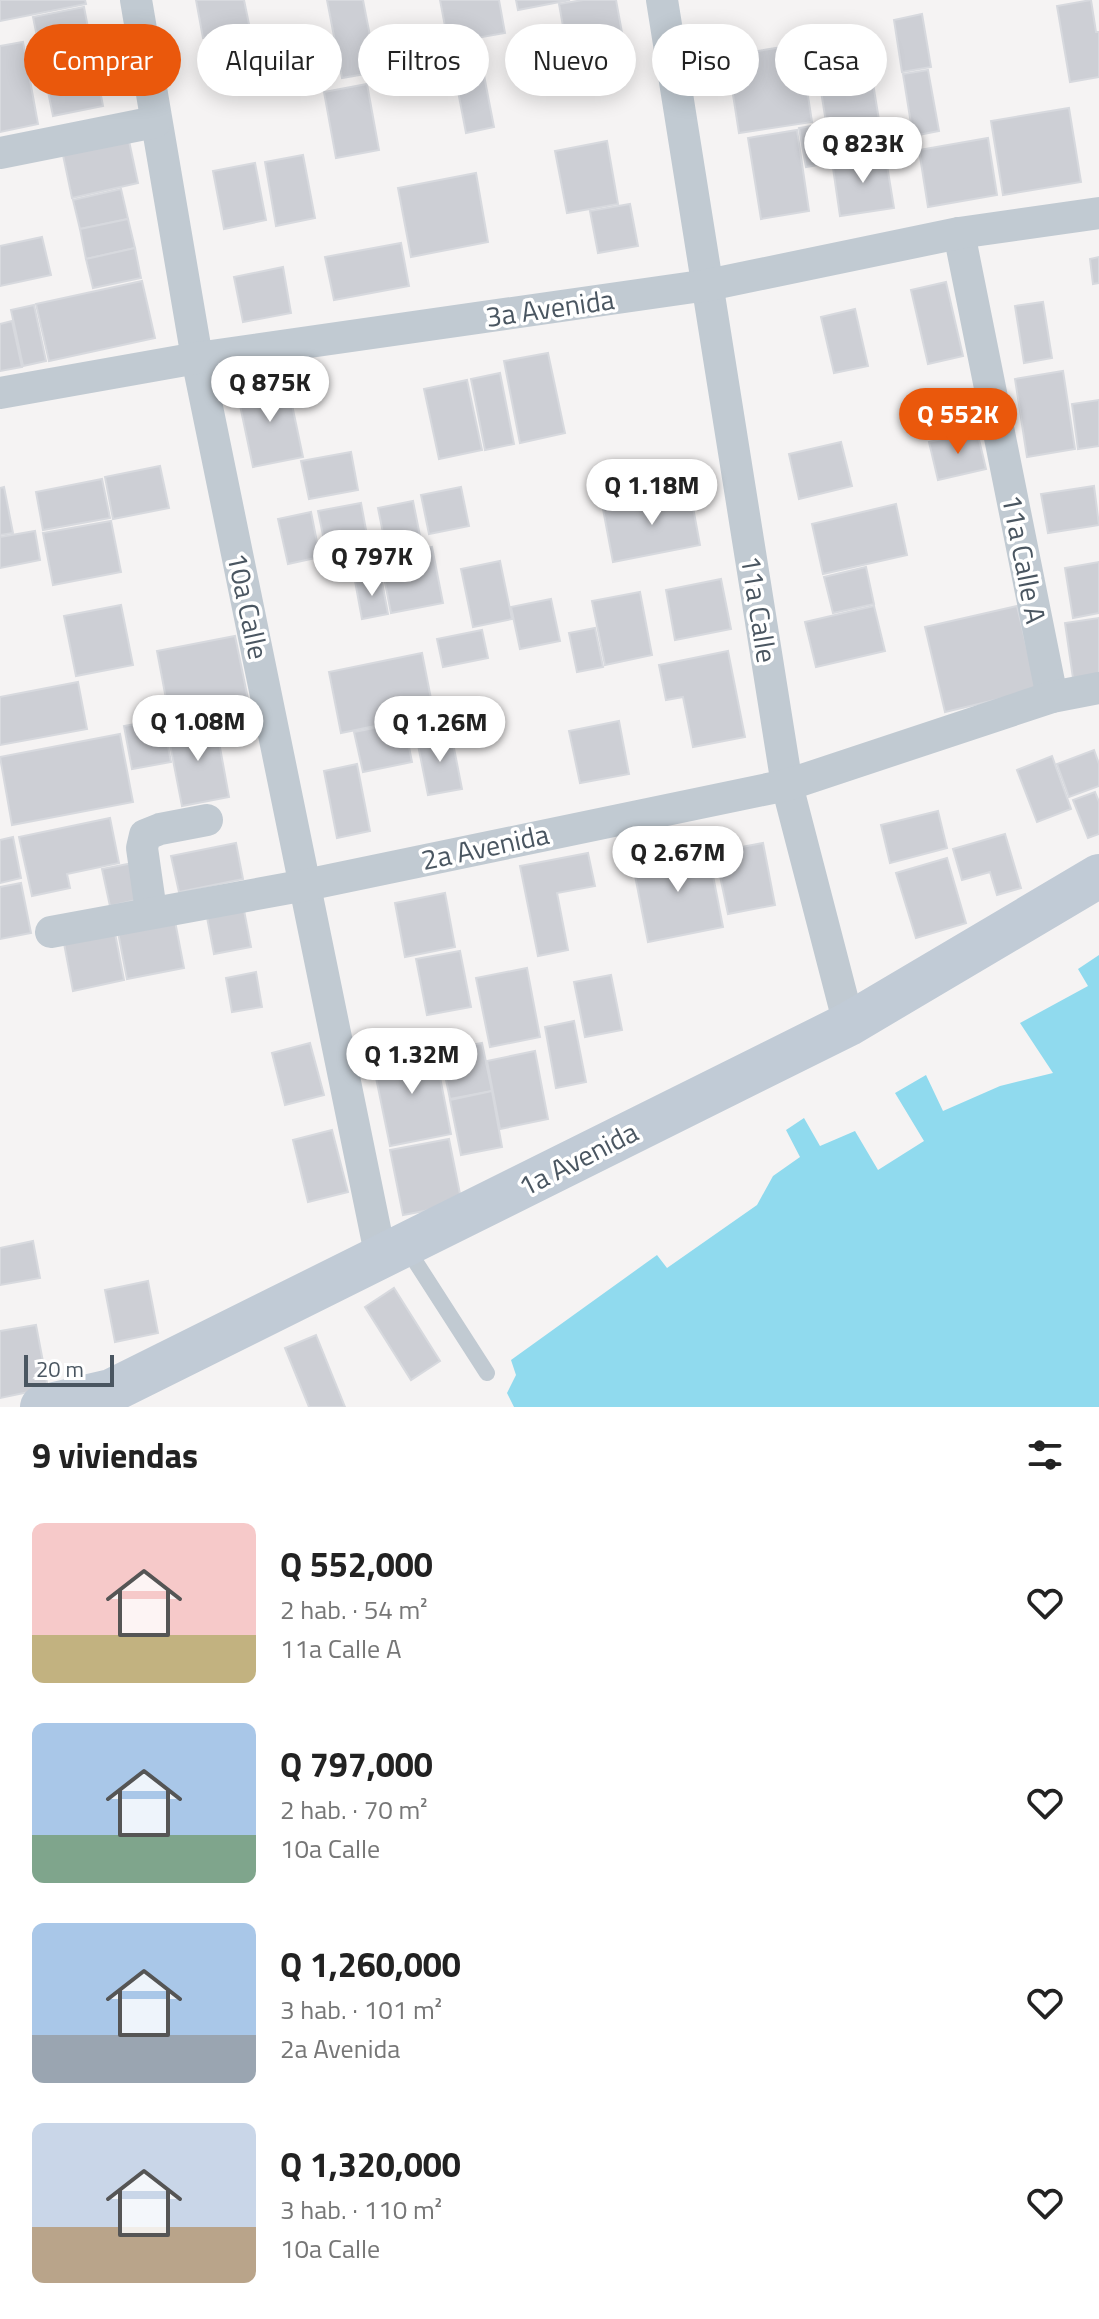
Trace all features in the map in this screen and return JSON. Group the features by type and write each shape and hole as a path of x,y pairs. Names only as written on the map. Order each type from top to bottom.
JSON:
{"street":[{"name":"10a Calle","path":"136,0 197,358 306,885 393,1252"},
{"name":"11a Calle","path":"662,0 787,785 849,1024"},
{"path":"0,153 155,122"},
{"name":"3a Avenida","path":"0,393 197,358 708,285 959,233 1099,213"},
{"name":"11a Calle A","path":"959,233 1052,697"},
{"name":"2a Avenida","path":"51,932 151,911 306,885 787,785 1052,697 1099,688"},
{"path":"151,911 142,848 145,835 207,820"},
{"name":"1a Avenida","path":"42,1407 111,1391 849,1024 1099,876"}],"lane":[{"path":"393,1252 487,1373"}],"water":[{"path":"1099,955 1099,1407 514,1407 507,1393 516,1375 511,1360 657,1255 667,1268 757,1205 773,1176 800,1157 786,1130 804,1118 820,1146 855,1131 878,1170 924,1141 895,1093 926,1075 943,1111 1000,1086 1053,1073 1020,1023 1088,986 1078,969"}],"building":[{"path":"0,0 85,0 86,4 0,21"},
{"path":"196,0 244,0 249,24 200,24"},
{"path":"327,0 363,0 368,24 358,24 358,75 342,78 342,24 332,24"},
{"path":"440,0 499,0 505,33 489,36 489,24 445,24"},
{"path":"516,0 570,0 518,10"},
{"path":"616,0 620,24 563,24 559,4"},
{"path":"1091,0 1096,32 1099,32 1099,77 1070,82 1057,6"},
{"path":"84,7 87,24 34,24 33,17"},
{"path":"922,14 931,67 902,72 894,20"},
{"path":"23,42 24,96 33,96 38,124 0,132 0,46"},
{"path":"775,48 775,96 808,96 812,122 739,133 733,96 759,96 759,51"},
{"path":"928,70 939,131 913,136 903,74"},
{"path":"358,86 358,96 369,96 379,150 336,158 325,96 342,96 342,89"},
{"path":"49,96 101,96 103,106 53,116"},
{"path":"459,96 488,96 494,127 466,133"},
{"path":"822,96 875,96 884,151 832,159"},
{"path":"1069,108 1081,182 1003,195 991,121"},
{"path":"824,124 830,163 806,167 799,128"},
{"path":"797,130 809,211 761,219 748,138"},
{"path":"988,138 997,195 928,207 919,150"},
{"path":"129,141 138,183 72,198 63,155"},
{"path":"607,141 618,204 567,213 555,151"},
{"path":"885,153 894,208 840,216 832,161"},
{"path":"303,155 315,218 276,226 265,162"},
{"path":"255,163 266,220 224,229 213,171"},
{"path":"476,173 488,242 411,257 398,188"},
{"path":"121,189 128,219 80,229 73,200"},
{"path":"630,204 638,246 598,253 590,211"},
{"path":"128,219 135,248 86,259 80,229"},
{"path":"42,237 51,275 0,286 0,246"},
{"path":"401,243 409,286 334,300 325,257"},
{"path":"135,248 141,278 93,288 86,259"},
{"path":"1099,257 1099,283 1093,284 1090,259"},
{"path":"283,267 291,313 243,322 234,277"},
{"path":"142,281 155,338 49,361 36,304"},
{"path":"946,282 963,356 928,364 911,290"},
{"path":"1043,302 1052,358 1024,363 1015,306"},
{"path":"34,305 46,361 23,366 11,310"},
{"path":"855,309 868,366 834,373 821,317"},
{"path":"12,321 22,367 0,371 0,324"},
{"path":"548,353 565,433 520,443 504,361"},
{"path":"1063,371 1075,449 1027,457 1015,379"},
{"path":"500,373 514,444 485,450 471,379"},
{"path":"467,380 482,450 439,459 424,389"},
{"path":"287,381 303,457 253,467 237,391"},
{"path":"1099,400 1099,446 1078,449 1072,404"},
{"path":"977,431 986,469 938,480 929,442"},
{"path":"841,442 852,486 799,499 789,454"},
{"path":"351,452 358,490 309,499 301,461"},
{"path":"160,466 169,508 113,519 105,477"},
{"path":"102,479 110,518 43,530 36,492"},
{"path":"1094,486 1099,525 1048,533 1041,494"},
{"path":"4,487 13,533 0,535 0,488"},
{"path":"461,487 469,526 429,534 421,495"},
{"path":"690,491 700,545 613,562 603,509"},
{"path":"413,501 420,536 385,543 378,508"},
{"path":"361,503 369,546 327,555 318,511"},
{"path":"896,504 907,555 823,574 812,524"},
{"path":"311,512 320,557 288,564 278,519"},
{"path":"111,521 121,572 53,585 43,533"},
{"path":"35,531 40,560 0,568 0,537"},
{"path":"432,547 443,603 391,613 380,557"},
{"path":"500,561 512,619 473,627 461,569"},
{"path":"1099,562 1099,613 1073,618 1065,568"},
{"path":"866,567 874,604 833,613 824,577"},
{"path":"381,576 388,614 362,619 355,581"},
{"path":"721,579 731,629 675,640 666,590"},
{"path":"640,592 652,655 605,665 592,601"},
{"path":"551,599 560,641 520,649 511,607"},
{"path":"121,605 133,665 76,676 64,616"},
{"path":"874,606 885,651 816,667 805,622"},
{"path":"1017,606 1037,690 945,712 925,627"},
{"path":"1099,618 1099,674 1073,678 1065,623"},
{"path":"595,628 603,667 577,672 569,633"},
{"path":"482,630 488,658 443,667 437,639"},
{"path":"235,636 249,704 170,720 157,651"},
{"path":"728,651 745,737 693,747 683,697 666,700 659,665"},
{"path":"422,653 434,714 341,733 329,672"},
{"path":"78,682 87,729 0,745 0,697"},
{"path":"163,719 171,762 132,769 124,726"},
{"path":"215,720 229,797 182,806 167,729"},
{"path":"619,721 629,774 580,783 569,731"},
{"path":"404,722 412,762 363,772 354,732"},
{"path":"451,733 462,789 428,795 417,740"},
{"path":"120,734 133,802 12,825 0,757"},
{"path":"1094,750 1099,764 1099,786 1069,797 1057,764"},
{"path":"1052,756 1071,809 1037,822 1017,770"},
{"path":"357,764 370,831 337,838 324,771"},
{"path":"1095,792 1099,802 1099,834 1088,838 1073,800"},
{"path":"938,811 947,848 890,863 881,825"},
{"path":"110,818 119,863 67,874 70,888 32,896 19,837"},
{"path":"1005,834 1021,888 997,895 990,872 962,880 953,849"},
{"path":"13,837 21,878 0,883 0,840"},
{"path":"236,843 243,879 179,892 171,856"},
{"path":"763,843 775,905 728,914 715,852"},
{"path":"707,845 723,927 648,942 632,860"},
{"path":"588,853 595,886 557,893 568,950 538,956 520,866"},
{"path":"947,858 966,923 916,938 896,873"},
{"path":"133,863 141,899 110,906 102,869"},
{"path":"21,883 31,933 0,939 0,887"},
{"path":"445,893 455,947 405,957 395,903"},
{"path":"243,905 251,947 214,954 206,912"},
{"path":"174,916 184,968 127,979 117,927"},
{"path":"114,928 124,980 73,991 63,938"},
{"path":"460,951 471,1007 427,1015 416,959"},
{"path":"527,968 540,1037 490,1047 476,978"},
{"path":"256,972 262,1007 232,1012 226,978"},
{"path":"611,975 622,1030 585,1037 574,982"},
{"path":"574,1021 586,1082 556,1088 545,1027"},
{"path":"310,1043 324,1095 285,1105 272,1053"},
{"path":"482,1043 492,1091 450,1099 440,1051"},
{"path":"434,1046 451,1134 390,1146 372,1058"},
{"path":"535,1051 548,1119 500,1129 487,1061"},
{"path":"492,1091 502,1147 461,1155 450,1100"},
{"path":"332,1130 348,1192 308,1202 293,1140"},
{"path":"449,1139 462,1204 403,1215 390,1150"},
{"path":"33,1241 40,1278 0,1285 0,1248"},
{"path":"148,1281 158,1333 115,1342 105,1290"},
{"path":"394,1288 440,1361 411,1380 365,1307"},
{"path":"36,1325 48,1388 0,1398 0,1331"},
{"path":"316,1335 345,1407 309,1407 285,1348"}]}
